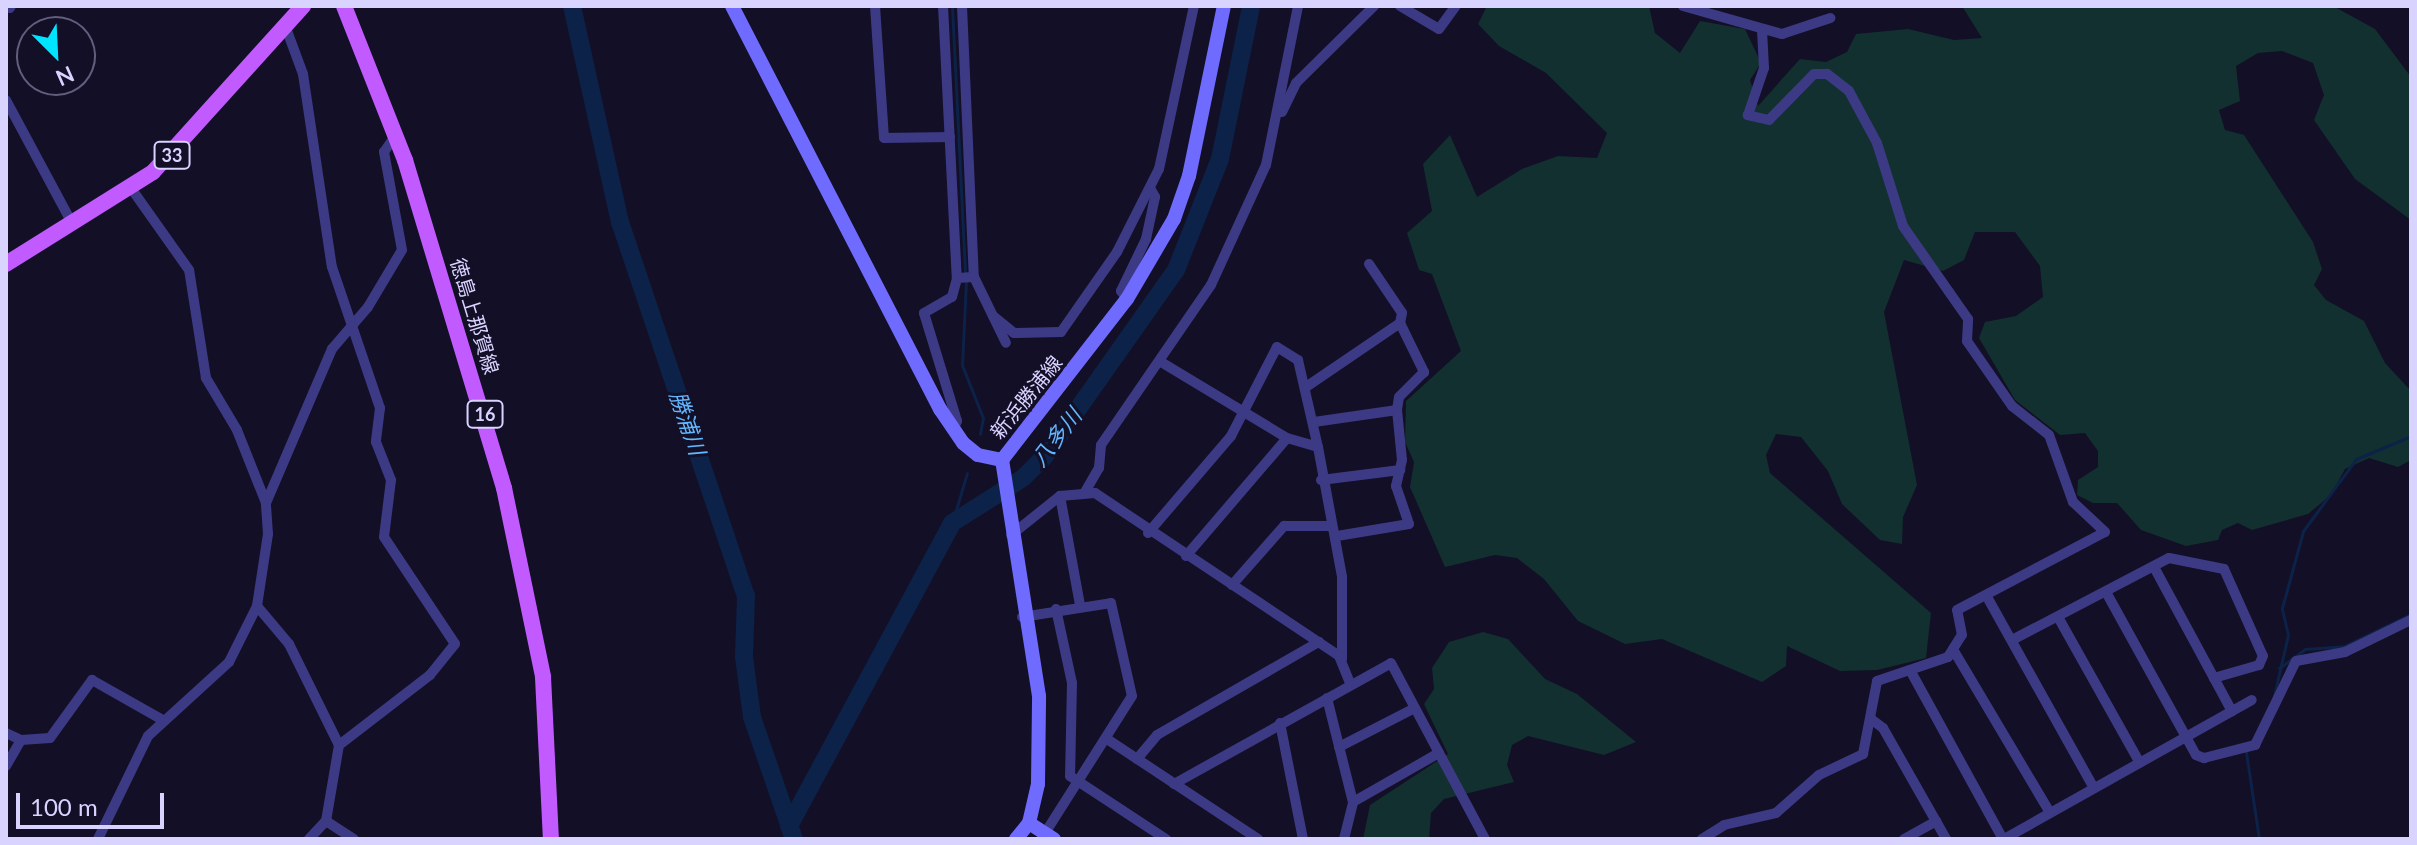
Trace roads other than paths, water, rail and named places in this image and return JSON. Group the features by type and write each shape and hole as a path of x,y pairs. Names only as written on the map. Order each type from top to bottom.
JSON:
{"main road":[{"name":"徳島上那賀線","path":"344,6 395,136 474,378 519,549 543,677 551,839"},
{"path":"732,6 953,430 978,455 1002,463"},
{"name":"新浜勝浦線","path":"1016,839 1029,823 1038,784 1039,696 1022,617 1002,463 1127,299 1174,219 1189,176 1224,6"},
{"name":"33","path":"6,264 131,188 171,155 294,14"},
{"path":"1029,823 1047,837"}],"street":[{"path":"875,6 884,138 950,137"},
{"path":"943,6 950,137 965,277 993,316 1006,343"},
{"path":"953,430 957,421 936,367 924,313 952,297 965,277 962,6"},
{"path":"993,316 1014,333 1061,332 1123,243 1150,188 1194,6"},
{"path":"1085,492 1099,468 1101,445 1161,362 1222,262 1266,165 1298,6"},
{"path":"1276,117 1296,83 1374,6"},
{"path":"1400,6 1439,29 1456,6"},
{"path":"1683,6 1735,16 1762,29 1782,34 1830,18"},
{"path":"294,14 332,267 349,328 380,408 376,442 391,480 384,537 455,644 430,675 339,745"},
{"path":"1702,839 1724,825 1776,813 1819,775 1857,758 1867,748 1877,681 1954,651 1962,635 1957,610 2105,532 2073,502 2049,435 2012,406 1967,341 1968,319 1903,226 1877,143 1849,91 1827,74 1814,74 1769,120 1748,115 1764,68 1762,29"},
{"path":"6,100 72,223"},
{"path":"266,503 320,372 402,250 384,152 395,136"},
{"path":"98,839 161,719 229,662 257,606 268,534 266,503 237,430 206,378 189,270 131,188"},
{"path":"1127,299 1121,291 1146,239 1155,197 1150,188"},
{"path":"1232,585 1284,526 1334,531 1409,524 1396,486 1400,470 1397,410 1399,397 1424,372 1400,323 1402,313 1369,264"},
{"path":"1306,387 1400,323"},
{"path":"1148,533 1231,436 1241,411 1277,347 1298,360 1314,422 1321,480 1334,531 1342,659 1351,685"},
{"path":"1161,362 1287,438 1318,447"},
{"path":"1314,422 1397,410"},
{"path":"1186,556 1287,438"},
{"path":"1321,480 1400,470"},
{"path":"1010,532 1060,496 1085,492 1342,659"},
{"path":"1060,496 1080,605"},
{"path":"2012,640 2169,558 2224,569 2263,656 2259,665 2214,678"},
{"path":"2154,567 2232,711"},
{"path":"2106,592 2187,737 2204,758 2246,748 2270,723 2296,661 2345,652 2411,620"},
{"path":"1986,595 2094,788"},
{"path":"1022,617 1080,605 1111,603 1132,696 1047,837"},
{"path":"257,606 289,644 339,745 326,821 309,839"},
{"path":"1056,609 1072,683 1070,776 1166,839"},
{"path":"2058,617 2140,763"},
{"path":"1137,759 1157,735 1319,642"},
{"path":"1954,651 2050,813"},
{"path":"1174,784 1391,663 1485,839"},
{"path":"1910,670 2004,839 2252,700"},
{"path":"6,733 21,740 50,738 92,680 127,694 161,719"},
{"path":"1327,698 1353,802 1344,839"},
{"path":"1339,747 1415,708"},
{"path":"1871,719 1883,728 1946,839"},
{"path":"1280,723 1303,839"},
{"path":"1107,739 1254,838"},
{"path":"6,766 21,740"},
{"path":"1353,802 1439,753"},
{"path":"326,821 354,839"},
{"path":"1904,839 1936,821"}],"waterway":[{"name":"勝浦川","path":"572,6 620,222 746,596 744,657 752,717 794,839"},
{"path":"952,6 965,274"},
{"name":"八多川","path":"789,826 952,523 1023,478 1044,457 1176,270 1220,159 1251,6"},
{"path":"966,281 962,365 983,418 980,434"},
{"path":"2274,696 2288,635 2282,608 2303,531 2356,459 2411,436"},
{"path":"952,523 967,473"},
{"path":"2279,668 2305,649 2344,646 2411,614"},
{"path":"2246,752 2259,839"}]}
